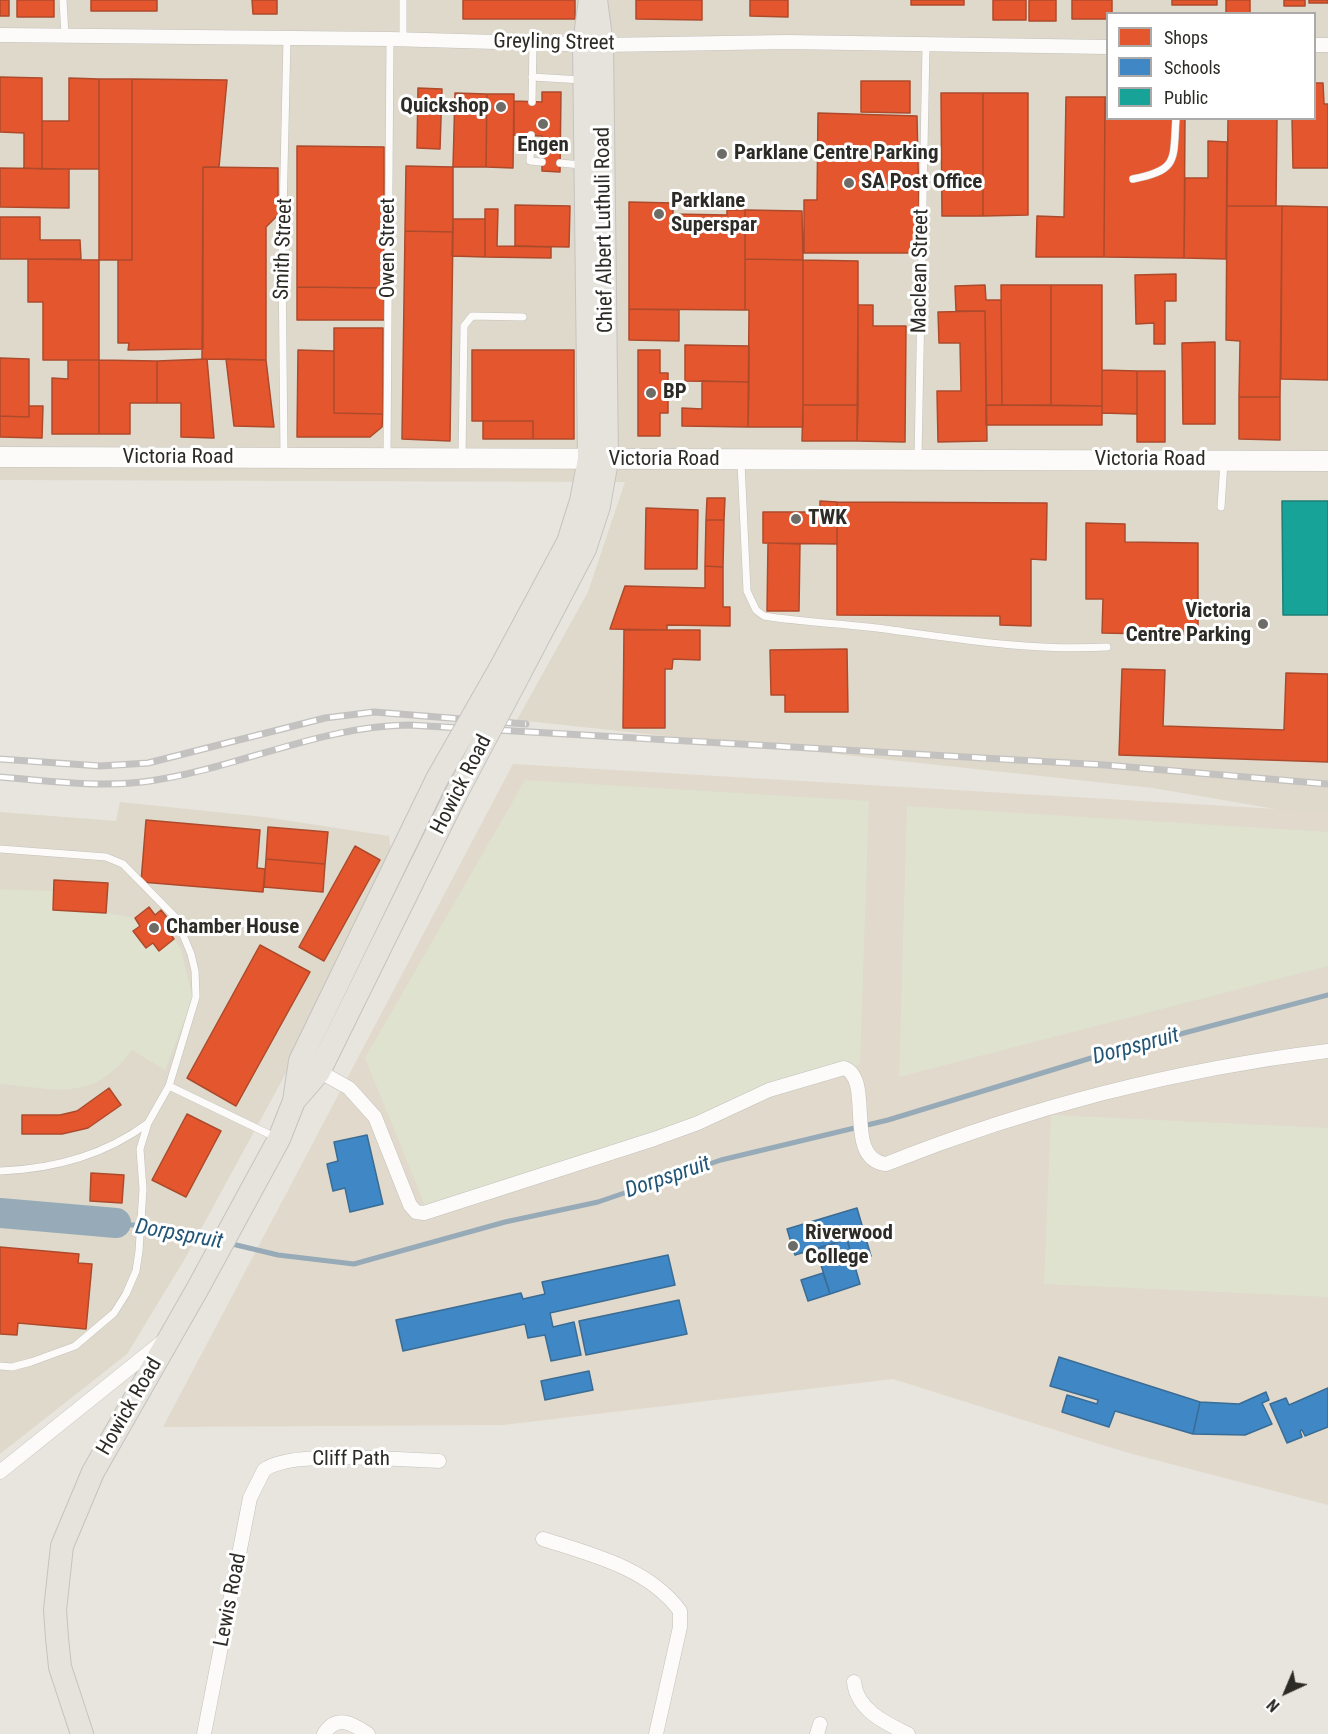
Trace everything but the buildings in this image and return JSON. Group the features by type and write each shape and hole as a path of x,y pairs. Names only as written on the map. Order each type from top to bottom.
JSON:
{"main road":[{"name":"Chief Albert Luthuli Road","path":"590,0 593,44 598,459"},
{"name":"Chief Albert Luthuli Road","path":"596,0 593,44 585,80 586,165 598,459"},
{"name":"Victoria Road","path":"0,457 284,459 387,456 741,460 1328,461"},
{"name":"Howick Road","path":"82,1734 60,1668 55,1610 62,1546 93,1472 198,1288 279,1139 437,779 511,669 585,549 599,506 598,459"},
{"name":"Howick Road","path":"310,1066 455,796 511,669"}],"street":[{"name":"Greyling Street","path":"0,35 396,39 593,44 787,42 926,46 1106,47"},
{"path":"310,1066 349,1088 375,1116 410,1205 418,1213 424,1214 654,1139 698,1123 769,1090 844,1068 856,1077 858,1111 864,1145 876,1160 886,1164 984,1126 1219,1067 1328,1052"},
{"path":"0,1472 171,1335"},
{"name":"Cliff Path","path":"265,1469 283,1462 319,1458 439,1461"},
{"name":"Lewis Road","path":"204,1734 250,1498 265,1469"},
{"path":"543,1539 602,1558 629,1570 658,1589 680,1611 680,1627 656,1734"},
{"path":"854,1682 856,1695 860,1702 879,1718 908,1734"},
{"path":"324,1734 329,1726 337,1722 351,1722 368,1734"}],"lane":[{"path":"63,0 65,36"},
{"name":"Owen Street","path":"387,456 396,39 403,0"},
{"name":"Smith Street","path":"284,459 282,332 286,39"},
{"path":"532,43 532,102"},
{"name":"Maclean Street","path":"917,459 926,46"},
{"path":"532,77 585,80"},
{"path":"1133,179 1156,175 1170,165 1174,155 1176,120"},
{"path":"531,135 530,161 542,162"},
{"path":"560,163 586,165"},
{"path":"462,458 464,326 472,316 523,317"},
{"path":"741,460 745,572 749,598 756,610 765,616 892,630 960,641 1066,649 1107,647"},
{"path":"1221,507 1224,460"},
{"path":"0,849 115,858 176,918 191,954 195,971 196,997 169,1086 148,1123 140,1149 141,1218 136,1271 126,1294 114,1313 98,1329 75,1346 31,1362 12,1367 0,1366"},
{"path":"169,1086 279,1139"},
{"path":"0,1171 36,1170 108,1148 148,1123"}],"shaded area":[{"path":"0,0 1328,0 1328,818 1153,788 517,720 588,592 625,482 0,480"},
{"name":"Riverwood College","path":"513,764 1328,812 1328,1505 1125,1452 893,1379 503,1425 163,1427"},
{"path":"120,802 264,817 389,836 394,875 183,1262 127,1354 0,1454 0,812 116,821"}],"green space":[{"path":"525,780 869,801 860,1064 425,1206 365,1058"},
{"path":"907,806 1328,832 1328,966 899,1077"},
{"path":"0,889 54,891 53,910 106,913 135,918 160,951 174,939 181,949 193,999 165,1070 132,1050 117,1067 103,1078 73,1089 0,1084"},
{"path":"1051,1115 1328,1128 1328,1297 1044,1284"}],"waterway":[{"name":"Dorpspruit","path":"228,1243 278,1255 354,1264 505,1222 598,1202 721,1160 888,1120 1101,1055 1328,995"},
{"name":"Dorpspruit","path":"0,1213 116,1223"},
{"name":"Dorpspruit","path":"116,1223 166,1229 216,1240"}],"railway":[{"path":"0,759 100,766 148,763 325,718 374,712 526,724"},
{"path":"0,777 94,784 150,781 215,767 343,732 409,725 1105,765 1328,784"}],"place":[{"name":"Quickshop","path":"501,107"},
{"name":"Engen","path":"543,124"},
{"name":"Parklane Centre Parking","path":"722,154"},
{"name":"SA Post Office","path":"849,183"},
{"name":"Parklane Superspar","path":"659,214"},
{"name":"BP","path":"651,393"},
{"name":"TWK","path":"796,519"},
{"name":"Victoria Centre Parking","path":"1263,624"},
{"name":"Chamber House","path":"154,928"},
{"name":"Riverwood College","path":"793,1246"}]}
